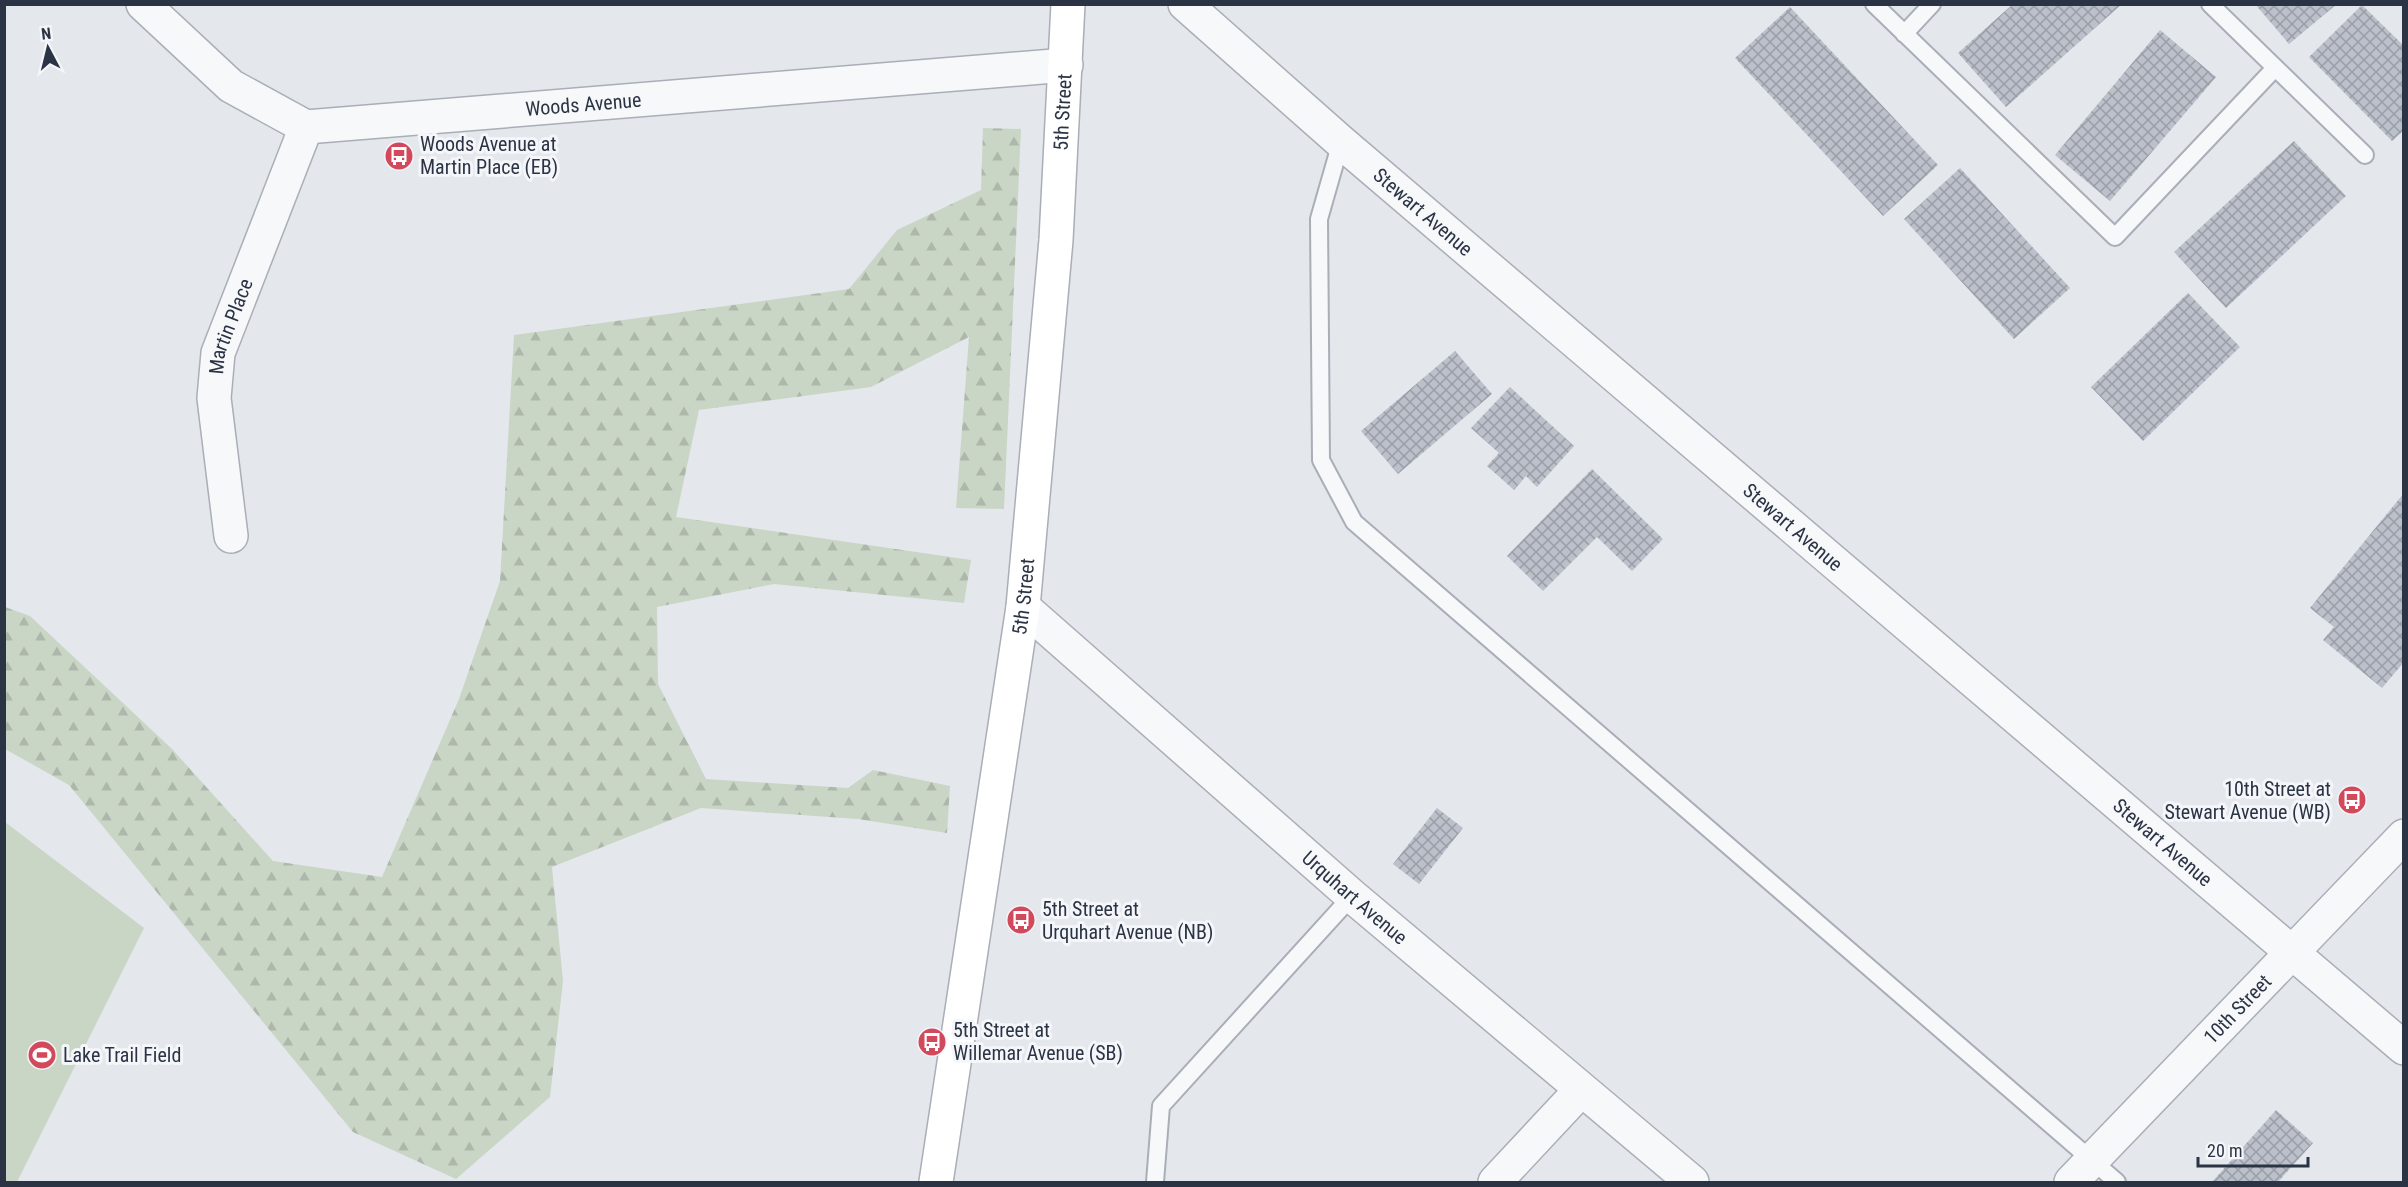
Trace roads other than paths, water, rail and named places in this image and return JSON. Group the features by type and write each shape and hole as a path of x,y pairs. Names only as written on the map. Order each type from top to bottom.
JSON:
{"street":[{"path":"143,4 231,86 306,127"},
{"name":"5th Street","path":"936,1182 1023,607 1056,240 1068,4"},
{"name":"Stewart Avenue","path":"1185,4 1341,142 2403,1048"},
{"name":"Woods Avenue","path":"306,127 1066,65"},
{"name":"Martin Place","path":"231,536 214,398 218,352 306,127"},
{"name":"Urquhart Avenue","path":"1023,607 1352,896 1692,1182"},
{"name":"10th Street","path":"2081,1171 2403,837"},
{"path":"1495,1182 1581,1090"}],"lane":[{"path":"1874,4 2115,237 2275,68"},
{"path":"1904,34 1932,4"},
{"path":"2210,4 2366,155"},
{"path":"1341,142 1319,219 1321,460 1354,522 2081,1171 2117,1182"},
{"path":"1155,1182 1161,1106 1352,896"}],"place":[{"name":"Woods Avenue at Martin Place (EB)","path":"399,156"},
{"name":"10th Street at Stewart Avenue (WB)","path":"2352,800"},
{"name":"5th Street at Urquhart Avenue (NB)","path":"1021,920"},
{"name":"5th Street at Willemar Avenue (SB)","path":"932,1042"},
{"name":"Lake Trail Field","path":"42,1055"}]}
